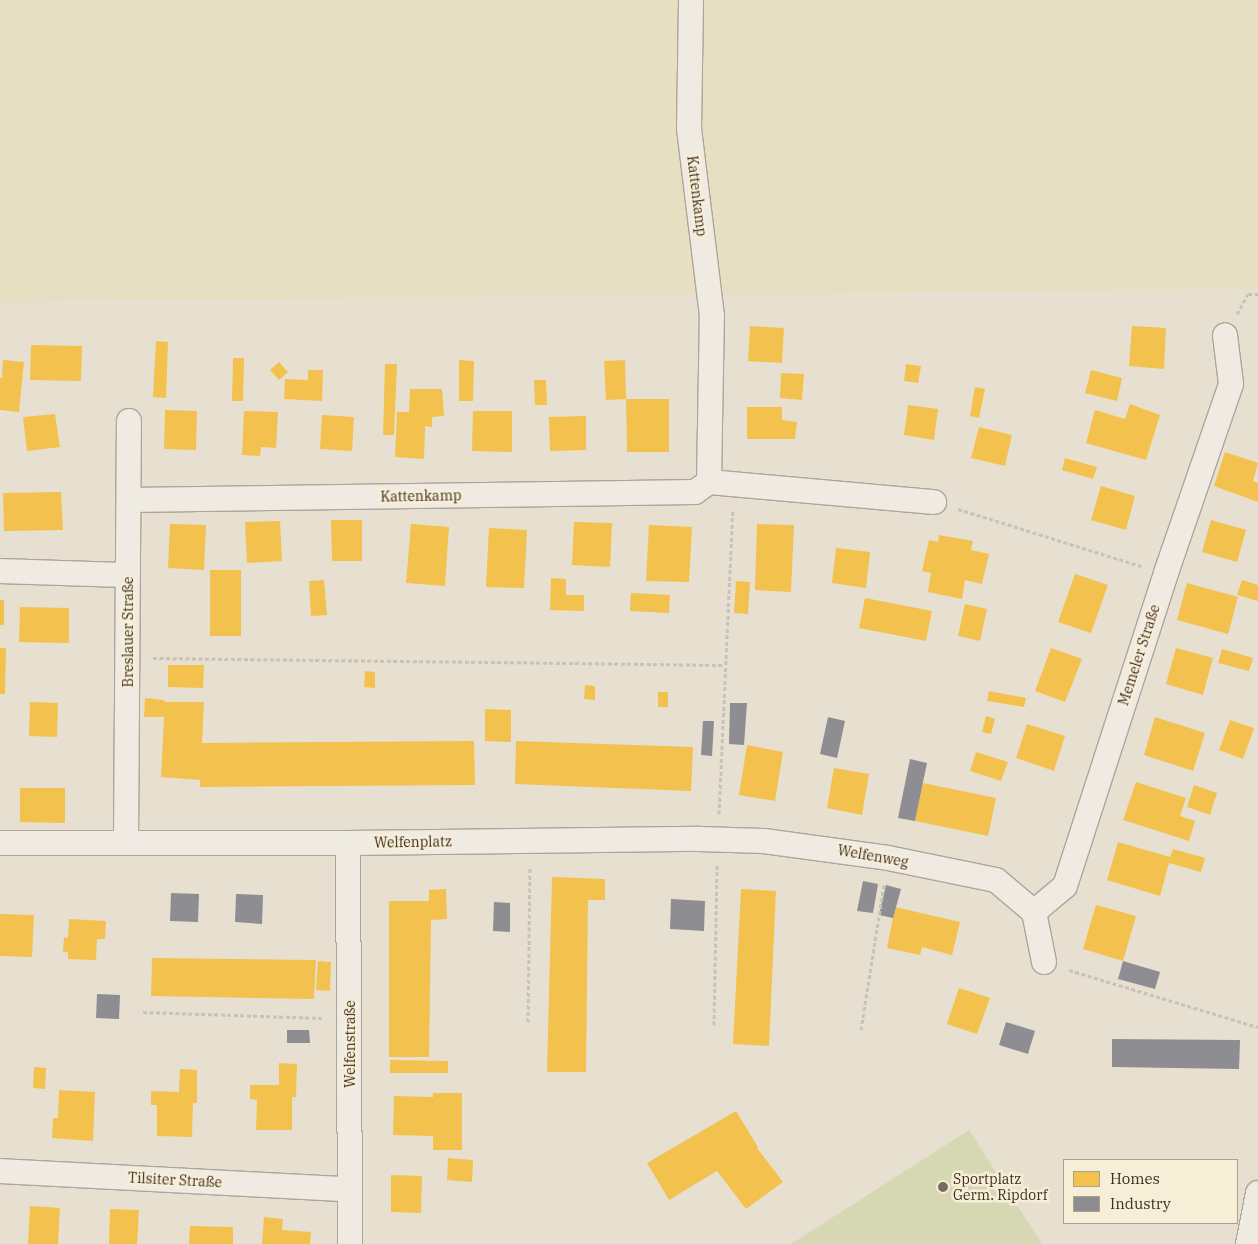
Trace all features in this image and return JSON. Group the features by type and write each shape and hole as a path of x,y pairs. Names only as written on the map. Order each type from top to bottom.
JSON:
{"street":[{"name":"Kattenkamp","path":"129,500 695,492 709,482 712,316 689,129 691,0"},
{"name":"Memeler Straße","path":"1034,912 1065,886 1166,573 1231,384 1225,335"},
{"name":"Breslauer Straße","path":"126,843 130,421"},
{"path":"709,482 934,502"},
{"path":"0,571 128,575"},
{"name":"Welfenweg","path":"709,839 802,845 888,858 996,880 1034,912"},
{"name":"Welfenplatz","path":"0,843 348,843 709,839"},
{"name":"Welfenstraße","path":"348,843 350,1244"},
{"path":"1034,912 1044,962"},
{"name":"Tilsiter Straße","path":"0,1171 349,1188"},
{"path":"1248,1244 1258,1193"}],"path":[{"path":"714,1026 709,839 725,665 734,485"},
{"path":"934,502 1166,573"},
{"path":"128,657 725,665"},
{"path":"528,1022 531,840"},
{"path":"861,1030 888,858"},
{"path":"1044,962 1258,1027"},
{"path":"143,1012 350,1019"}],"shaded area":[{"path":"0,0 1258,0 1258,289 0,302"}],"green space":[{"name":"Sportplatz Germ. Ripdorf","path":"969,1130 1042,1244 791,1244"}],"building: Homes":[{"path":"750,326 784,328 782,363 748,361"},
{"path":"1132,326 1166,328 1164,369 1129,366"},
{"path":"156,341 168,342 166,398 153,397"},
{"path":"31,345 82,346 81,381 30,380"},
{"path":"233,358 244,358 243,401 232,401"},
{"path":"3,360 24,362 19,412 0,410 0,378 2,378"},
{"path":"459,360 474,361 473,401 459,401"},
{"path":"625,360 626,399 606,400 604,361"},
{"path":"279,362 288,372 279,380 270,370"},
{"path":"385,364 397,364 394,435 383,435"},
{"path":"906,364 921,366 918,383 904,381"},
{"path":"308,370 323,370 322,401 284,399 285,379 308,380"},
{"path":"1091,370 1122,378 1117,401 1085,393"},
{"path":"781,373 804,374 802,400 780,398"},
{"path":"534,380 546,380 547,405 535,405"},
{"path":"975,387 985,389 979,418 970,416"},
{"path":"410,389 442,389 444,416 432,417 432,427 425,426 424,459 395,457 397,412 409,412"},
{"path":"626,399 669,399 669,452 627,452"},
{"path":"1130,404 1160,415 1146,460 1086,443 1095,410 1125,419"},
{"path":"908,405 938,409 934,440 904,435"},
{"path":"747,407 782,407 782,420 797,422 795,439 747,439"},
{"path":"165,410 197,411 196,450 164,449"},
{"path":"244,411 278,412 276,448 261,447 260,456 242,455"},
{"path":"473,411 512,411 512,452 472,451"},
{"path":"55,414 60,447 27,451 23,417"},
{"path":"322,415 354,417 352,451 320,449"},
{"path":"586,416 586,450 550,451 549,417"},
{"path":"979,427 1012,435 1005,466 971,458"},
{"path":"1225,452 1258,463 1253,481 1258,483 1258,502 1214,486"},
{"path":"1065,458 1097,467 1093,479 1062,470"},
{"path":"1101,486 1135,496 1126,530 1091,520"},
{"path":"61,492 63,530 4,531 3,493"},
{"path":"331,520 362,520 362,561 332,561"},
{"path":"1211,520 1246,530 1237,562 1202,552"},
{"path":"280,521 282,561 247,563 245,522"},
{"path":"574,522 612,523 610,567 572,565"},
{"path":"170,524 206,525 204,570 168,568"},
{"path":"411,524 449,527 445,586 406,583"},
{"path":"757,524 794,525 791,592 755,590"},
{"path":"649,525 692,527 689,582 646,581"},
{"path":"489,528 527,530 524,588 486,587"},
{"path":"939,535 973,541 971,550 989,554 982,584 965,580 962,599 928,592 931,573 922,571 929,540 938,542"},
{"path":"836,548 870,552 866,588 832,583"},
{"path":"210,570 241,570 241,636 210,636"},
{"path":"1075,574 1108,585 1091,633 1058,622"},
{"path":"551,578 566,579 566,595 584,595 584,611 550,610"},
{"path":"324,580 327,615 311,616 309,581"},
{"path":"1242,580 1258,585 1258,601 1237,595"},
{"path":"736,581 750,582 748,614 734,613"},
{"path":"1187,583 1238,597 1228,634 1177,620"},
{"path":"631,593 670,595 669,613 630,611"},
{"path":"865,598 932,611 926,641 859,628"},
{"path":"0,600 4,600 4,625 0,625"},
{"path":"965,604 987,609 980,641 958,636"},
{"path":"20,607 69,608 69,643 19,642"},
{"path":"0,648 6,648 5,694 0,694"},
{"path":"1051,648 1082,659 1065,702 1035,691"},
{"path":"1176,648 1213,658 1203,695 1166,684"},
{"path":"1222,649 1253,658 1249,671 1218,663"},
{"path":"168,665 204,665 203,688 168,687"},
{"path":"365,671 375,672 375,688 364,687"},
{"path":"585,685 595,686 595,700 584,699"},
{"path":"989,691 1026,698 1024,707 987,701"},
{"path":"658,692 668,692 668,707 658,707"},
{"path":"145,698 164,700 165,702 204,702 202,743 474,741 475,785 200,787 200,780 161,777 164,717 144,717"},
{"path":"30,702 58,703 57,737 29,736"},
{"path":"485,709 511,710 511,742 485,741"},
{"path":"986,716 995,719 991,734 982,732"},
{"path":"1155,717 1205,733 1193,771 1144,755"},
{"path":"1230,720 1254,728 1243,759 1219,750"},
{"path":"1027,724 1065,736 1054,771 1016,758"},
{"path":"516,741 693,747 691,791 515,784"},
{"path":"747,745 783,752 775,801 739,795"},
{"path":"976,752 1008,762 1001,781 970,771"},
{"path":"834,768 869,774 862,815 827,808"},
{"path":"1136,782 1186,798 1180,816 1195,821 1189,841 1123,820"},
{"path":"923,783 996,798 988,836 915,821"},
{"path":"1194,785 1217,793 1210,815 1187,807"},
{"path":"20,788 65,788 65,823 20,822"},
{"path":"1118,842 1170,857 1173,849 1205,858 1201,872 1169,863 1160,896 1107,880"},
{"path":"552,877 605,879 605,900 588,900 586,1072 547,1072"},
{"path":"446,889 447,919 431,920 429,1057 389,1057 389,901 429,901 429,890"},
{"path":"741,889 776,891 769,1046 733,1044"},
{"path":"1096,905 1136,916 1123,961 1083,949"},
{"path":"895,907 960,922 952,955 922,947 920,955 887,948"},
{"path":"0,914 34,915 32,957 0,956"},
{"path":"69,919 106,921 105,939 97,939 96,960 68,959 68,952 63,952 64,937 68,938"},
{"path":"152,958 316,960 314,999 151,996"},
{"path":"318,961 331,962 330,991 316,990"},
{"path":"959,988 990,998 977,1034 947,1024"},
{"path":"390,1060 448,1061 448,1073 390,1073"},
{"path":"279,1063 297,1064 296,1097 292,1097 292,1130 256,1130 257,1100 250,1099 250,1085 279,1085"},
{"path":"34,1067 46,1068 45,1089 33,1088"},
{"path":"180,1069 197,1070 197,1103 193,1103 192,1137 157,1136 157,1105 151,1105 151,1091 179,1092"},
{"path":"59,1090 95,1092 93,1141 52,1138 53,1118 58,1118"},
{"path":"433,1093 462,1093 462,1150 433,1150 433,1136 393,1135 394,1096 433,1097"},
{"path":"736,1111 757,1148 783,1182 746,1209 717,1171 669,1200 647,1163"},
{"path":"448,1158 473,1160 472,1182 447,1180"},
{"path":"391,1175 422,1176 421,1213 391,1212"},
{"path":"30,1206 60,1208 58,1244 28,1244"},
{"path":"110,1209 139,1210 137,1244 109,1244"},
{"path":"264,1217 283,1219 282,1230 311,1232 310,1244 262,1244"},
{"path":"190,1226 233,1227 233,1244 189,1244"}],"building: Industry":[{"path":"730,703 747,703 744,745 729,744"},
{"path":"828,717 845,721 837,758 820,754"},
{"path":"703,721 714,721 712,756 701,755"},
{"path":"910,759 927,763 915,821 898,818"},
{"path":"863,881 878,884 873,913 857,911"},
{"path":"886,885 901,889 893,918 879,915"},
{"path":"171,893 199,894 198,922 170,921"},
{"path":"236,894 263,895 262,924 235,922"},
{"path":"671,899 705,901 704,931 670,929"},
{"path":"494,902 510,903 510,932 493,931"},
{"path":"1123,961 1160,972 1155,989 1118,979"},
{"path":"97,994 120,995 119,1019 96,1018"},
{"path":"1006,1022 1035,1031 1028,1054 999,1045"},
{"path":"287,1030 309,1030 310,1043 287,1043"},
{"path":"1112,1039 1240,1040 1239,1069 1112,1067"}],"place":[{"name":"Sportplatz Germ. Ripdorf","path":"943,1187"}]}
